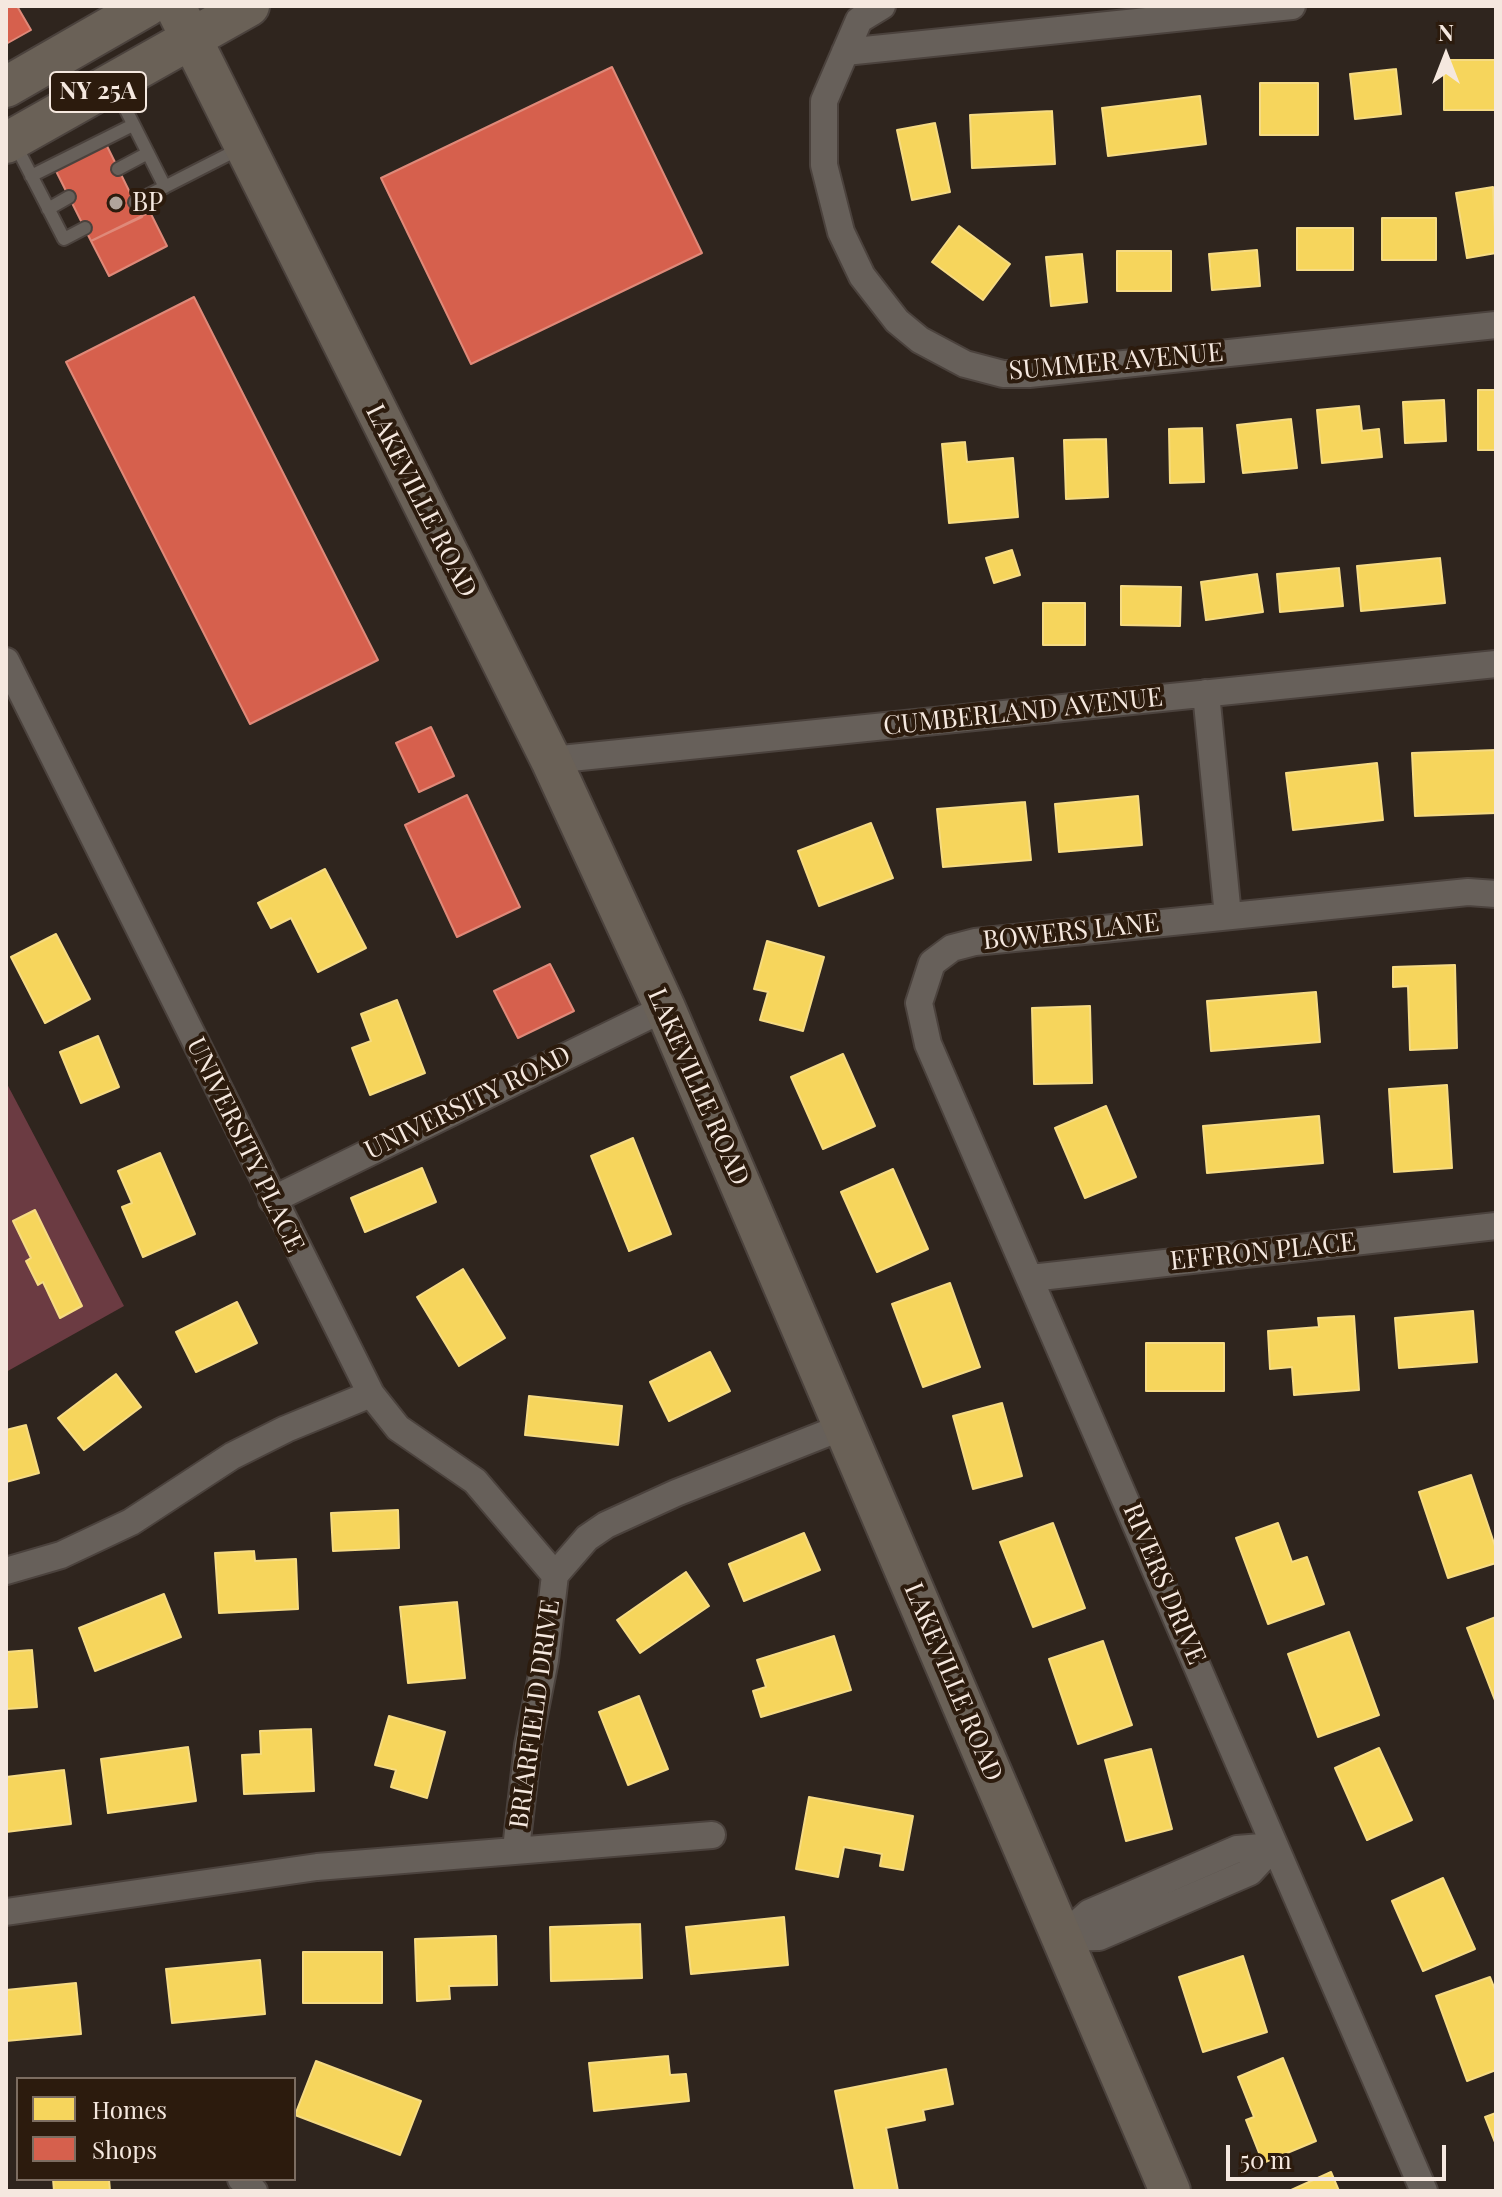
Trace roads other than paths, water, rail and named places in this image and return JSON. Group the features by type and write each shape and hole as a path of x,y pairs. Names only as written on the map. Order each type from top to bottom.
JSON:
{"main road":[{"name":"NY 25A","path":"6,87 147,6"},
{"name":"NY 25A","path":"10,141 112,83 182,23 249,6"},
{"name":"LAKEVILLE ROAD","path":"182,23 551,760 665,1008 1170,2191"}],"street":[{"path":"855,13 882,6"},
{"path":"845,52 1292,6"},
{"name":"SUMMER AVENUE","path":"855,13 845,52 824,101 824,165 841,232 862,276 897,321 920,340 965,364 1003,374 1029,374 1496,325"},
{"name":"UNIVERSITY PLACE","path":"6,661 371,1394 398,1428 475,1481 555,1575"},
{"name":"CUMBERLAND AVENUE","path":"551,760 1496,664"},
{"path":"1206,693 1228,916"},
{"name":"BOWERS LANE","path":"925,975 942,954 975,942 1468,892 1496,894"},
{"name":"RIVERS DRIVE","path":"925,975 919,1003 928,1044 1196,1657 1274,1846 1424,2191"},
{"name":"UNIVERSITY ROAD","path":"272,1200 665,1008"},
{"name":"EFFRON PLACE","path":"1031,1278 1496,1226"},
{"path":"6,1571 61,1555 117,1529 232,1456 371,1394"},
{"name":"BRIARFIELD DRIVE","path":"516,1849 528,1745 545,1660 555,1575 587,1538 606,1525 845,1426"},
{"name":"BRIARFIELD DRIVE","path":"6,1912 317,1867 712,1835"},
{"path":"1061,1938 1089,1913 1237,1849 1274,1846"}],"lane":[{"path":"112,83 165,187"},
{"path":"31,176 133,125"},
{"path":"10,141 64,239 85,228"},
{"path":"135,202 243,147"},
{"path":"118,169 148,153"},
{"path":"48,209 69,197"}],"place":[{"name":"BP","path":"116,203"}]}
